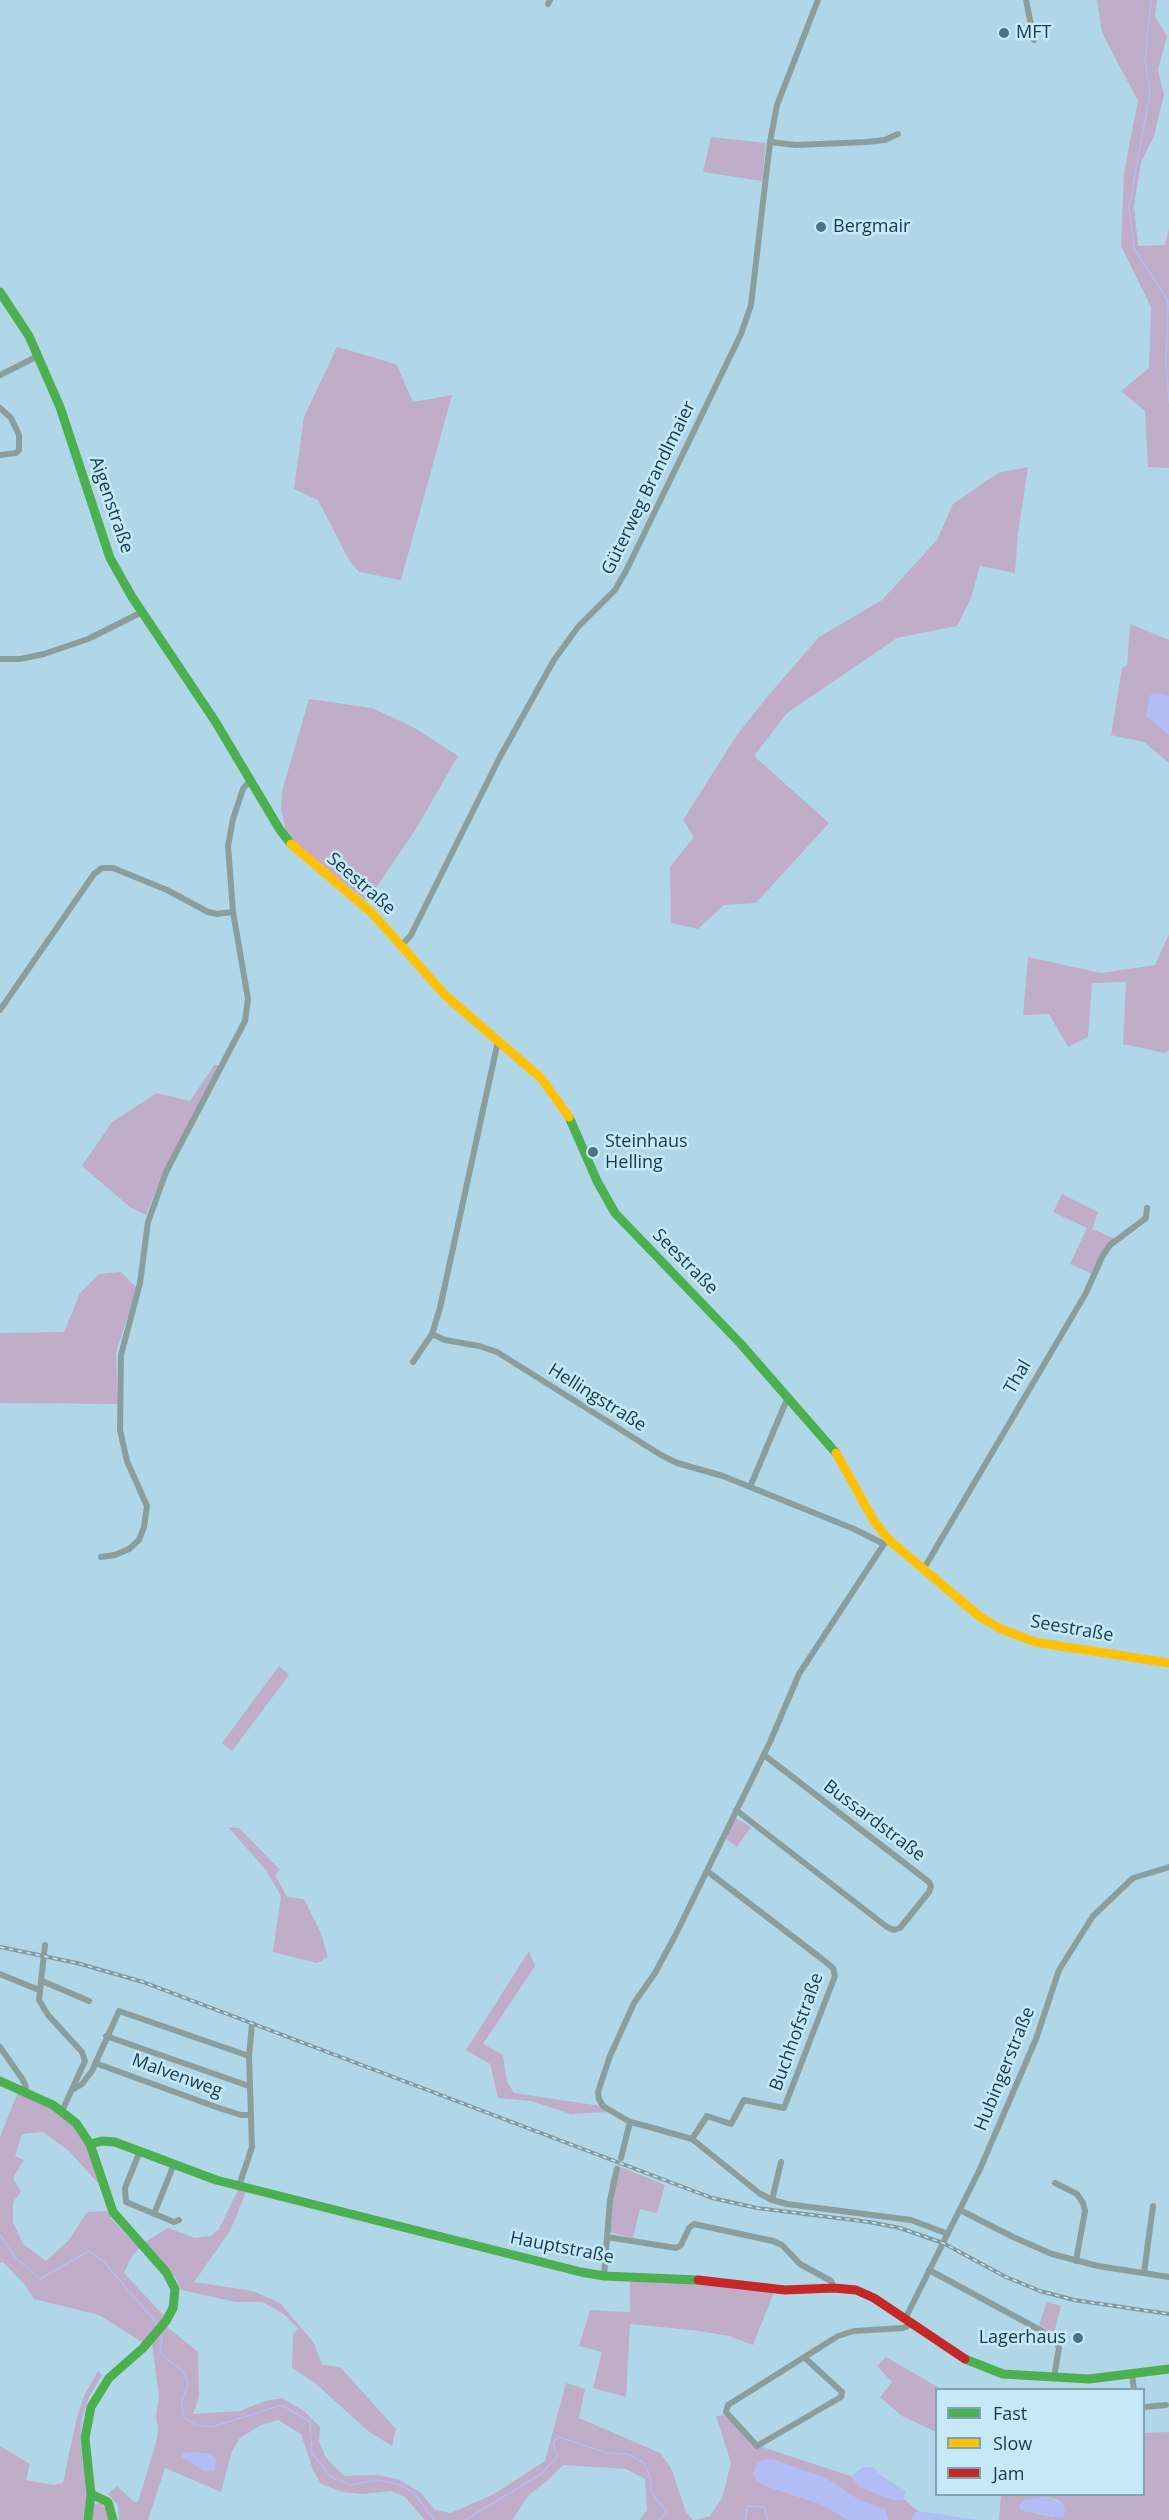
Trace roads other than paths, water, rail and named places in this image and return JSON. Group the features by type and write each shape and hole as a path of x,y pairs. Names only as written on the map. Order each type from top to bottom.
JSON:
{"street":[{"name":"Güterweg Brandlmaier","path":"402,945 411,934 500,757 554,660 578,627 615,590 626,571 741,334 751,305 770,142 777,105 818,0"},
{"path":"1026,0 1034,40"},
{"path":"770,142 846,143 885,140 898,134"},
{"name":"Aigenstraße","path":"0,292 29,336 60,407 110,558 142,612 215,721 250,780"},
{"path":"0,375 38,356"},
{"path":"0,408 11,418 19,435 19,442 16,453 0,455"},
{"path":"0,659 20,659 44,654 88,639 142,612"},
{"path":"101,1557 116,1555 129,1549 139,1539 144,1527 147,1506 127,1461 120,1430 121,1355 140,1282 148,1222 166,1172 245,1021 248,999 233,912 228,846 233,819 243,789 250,780"},
{"name":"Seestraße","path":"250,780 280,830 294,847 372,913 446,996 541,1078 559,1101 581,1139 597,1181 615,1213 740,1343 841,1461 886,1542 979,1616 1017,1636 1064,1648 1169,1663"},
{"path":"0,1010 94,874 102,868 113,868 167,890 208,912 217,914 233,912"},
{"path":"413,1362 432,1334 444,1293 498,1041"},
{"name":"Thal","path":"923,1570 1086,1293 1102,1257 1110,1245 1146,1218 1147,1208"},
{"name":"Hellingstraße","path":"432,1334 445,1340 497,1352 661,1455 750,1487 886,1542"},
{"path":"750,1487 788,1397"},
{"path":"886,1542 799,1674 764,1755 664,1958 634,2004 603,2077 598,2095 600,2102 630,2122 692,2139 759,2193 772,2200 787,2204 911,2220 948,2234"},
{"name":"Bussardstraße","path":"736,1810 887,1927 894,1930 900,1928 929,1892 931,1886 929,1882 764,1755"},
{"name":"Hubingerstraße","path":"909,2321 929,2270 980,2169 1036,2039 1059,1970 1093,1916 1133,1878 1169,1867"},
{"name":"Buchhofstraße","path":"692,2139 708,2116 731,2124 744,2100 781,2109 787,2105 835,1976 833,1968 707,1871"},
{"path":"45,1945 39,2000 84,2056 84,2066 62,2111"},
{"path":"0,1974 39,1990"},
{"path":"42,1981 89,2001"},
{"path":"74,2089 87,2079 117,2013 122,2011 249,2056"},
{"path":"240,2186 251,2153 249,2056 252,2024"},
{"path":"106,2036 249,2086"},
{"path":"0,2047 23,2080 24,2091"},
{"name":"Malvenweg","path":"95,2063 225,2110 249,2115"},
{"path":"0,2081 62,2111 81,2129 90,2144 113,2212 173,2283 175,2302 166,2321 139,2352 108,2378 91,2407 85,2438 91,2494 88,2520"},
{"path":"621,2158 630,2122"},
{"name":"Hauptstraße","path":"90,2144 111,2141 240,2186 547,2265 604,2276 706,2280 785,2290 834,2288 864,2293 969,2361 990,2370 1019,2376 1089,2379 1169,2369"},
{"path":"140,2151 125,2188 125,2200 174,2222 179,2220"},
{"path":"772,2200 781,2162"},
{"path":"154,2214 174,2164"},
{"path":"604,2276 611,2193 617,2169"},
{"path":"1055,2183 1077,2194 1085,2211 1076,2261"},
{"path":"1144,2273 1153,2206"},
{"path":"960,2210 1027,2243 1076,2261 1169,2277"},
{"path":"607,2237 676,2248 681,2246 689,2228 694,2224 773,2241 782,2245 800,2264 831,2281 834,2288"},
{"path":"929,2270 1055,2338 1059,2348 1054,2377"},
{"path":"805,2358 842,2392 841,2397 757,2446 726,2412 728,2406 838,2336 854,2331 903,2328 909,2321"},
{"path":"1132,2374 1134,2388"},
{"path":"1145,2407 1166,2405"},
{"path":"91,2494 108,2502 113,2520"}],"water":[{"path":"1158,693 1169,696 1169,735 1146,716 1150,695"},
{"path":"183,2453 212,2454 216,2459 215,2470 204,2471 182,2457"},
{"path":"772,2459 826,2478 861,2501 885,2509 888,2520 848,2520 820,2504 768,2487 757,2481 753,2475 756,2465 762,2460"},
{"path":"863,2467 873,2467 883,2477 906,2491 904,2499 894,2500 860,2487 851,2476"},
{"path":"1046,2497 1063,2503 1065,2511 1063,2518 1020,2510 1019,2505 1024,2500"},
{"path":"918,2511 979,2520 912,2520"}],"waterway":[{"path":"1151,0 1145,59 1150,93 1129,207 1134,248 1168,301 1166,360 1169,403"},
{"path":"0,2235 15,2257 40,2279 89,2251 104,2262 157,2326"},
{"path":"160,2333 162,2338 160,2353 183,2372 188,2383 182,2401 183,2416 195,2425 212,2427 282,2405 310,2422 312,2453 331,2477 351,2485 377,2480 398,2484 414,2493 434,2520"},
{"path":"465,2520 541,2474 557,2457 553,2442 559,2437 607,2453 628,2454 643,2462 650,2476 652,2493 667,2512 659,2520"},
{"path":"745,2520 748,2506 764,2507 768,2520"}],"railway":[{"path":"0,1947 77,1963 143,1982 712,2198 757,2208 900,2228 943,2243 1006,2277 1040,2291 1074,2300 1169,2314"}],"place":[{"name":"MFT","path":"1004,33"},
{"name":"Bergmair","path":"821,227"},
{"name":"Steinhaus Helling","path":"593,1152"},
{"name":"Lagerhaus","path":"1078,2338"}]}
